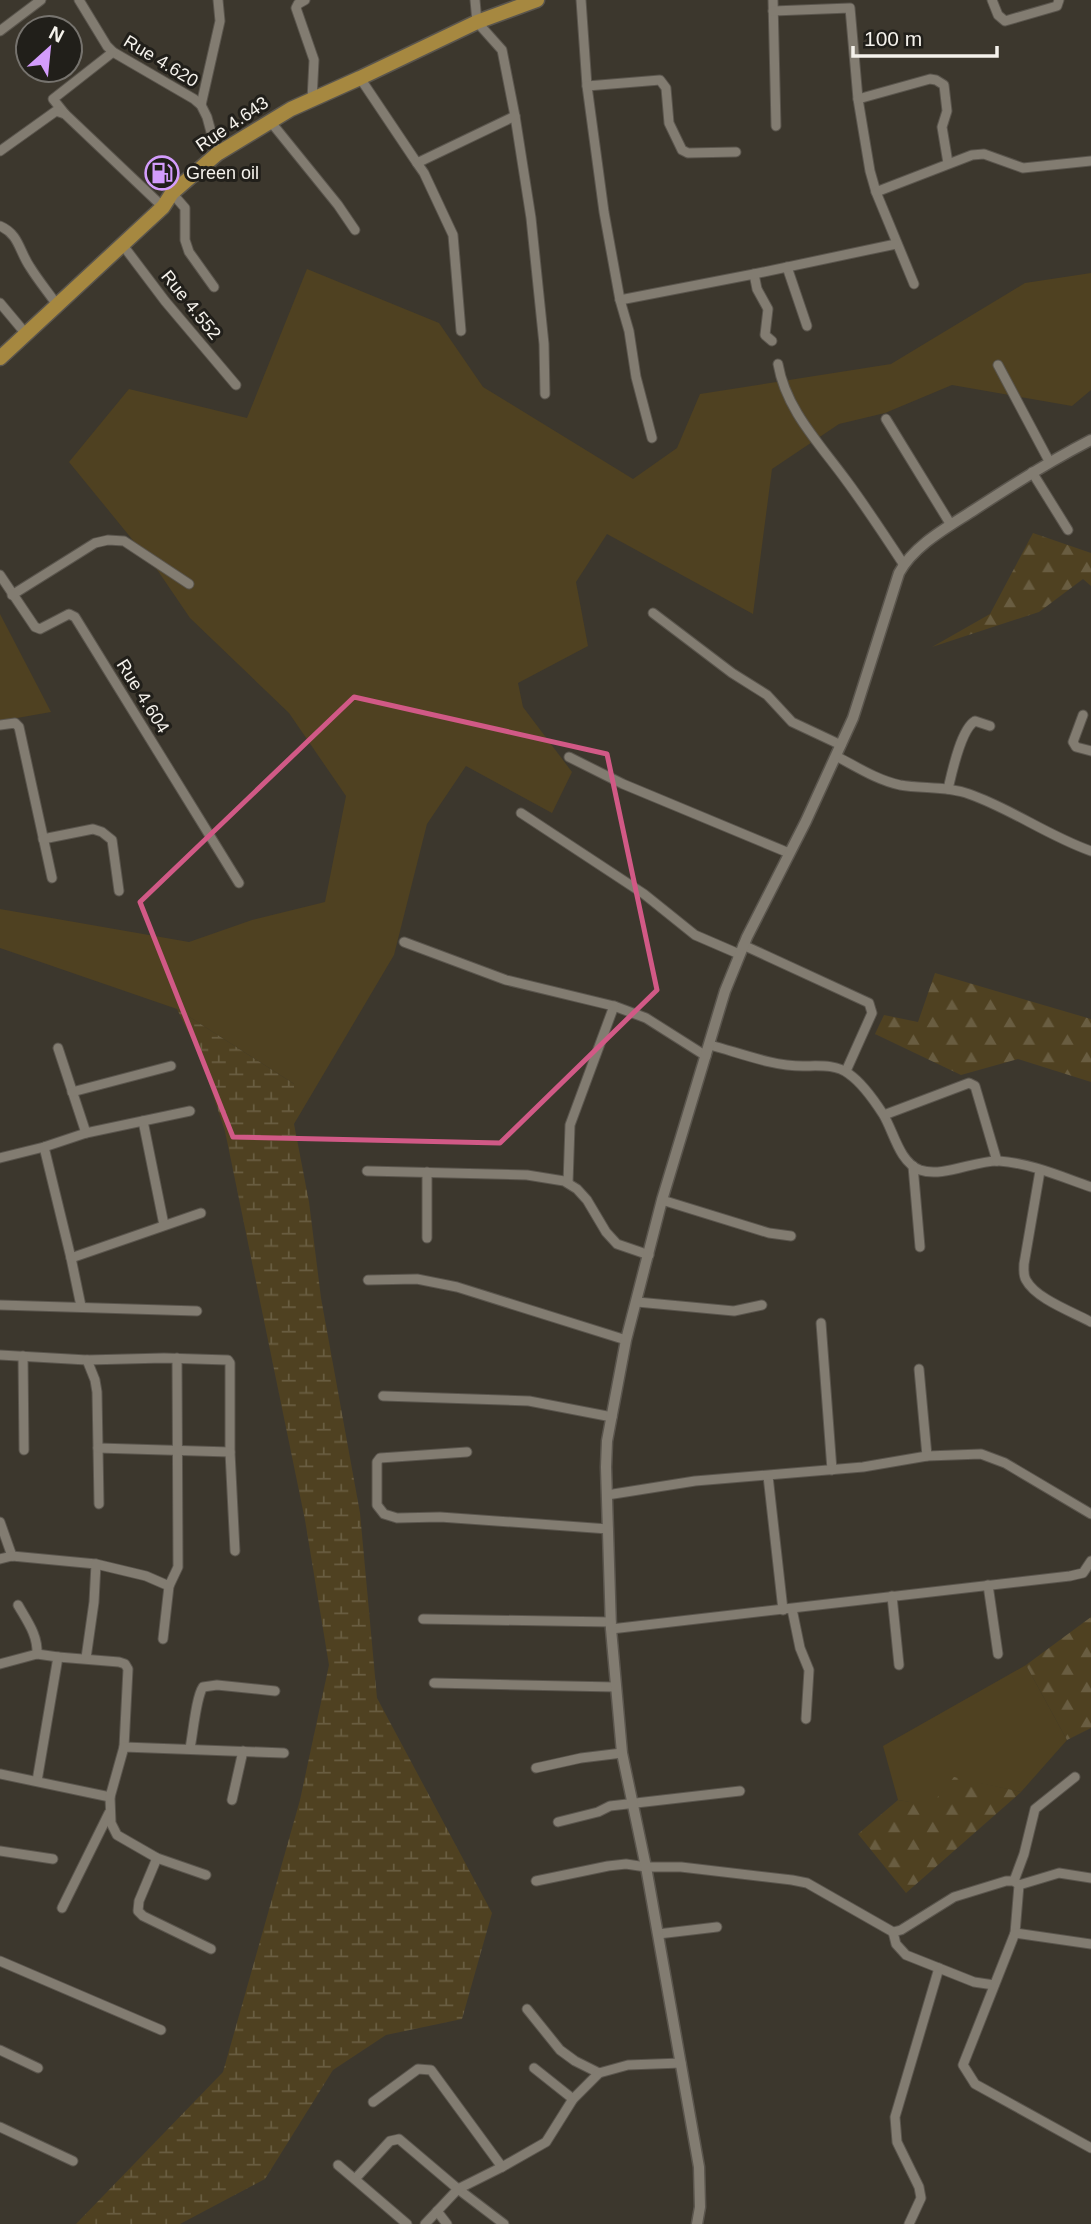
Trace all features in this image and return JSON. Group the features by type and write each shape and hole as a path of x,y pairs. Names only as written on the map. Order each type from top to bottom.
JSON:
{"highway":[{"name":"Rue 4.643","path":"0,358 163,207 172,193 217,154 270,121 312,100 477,22 537,0"}],"street":[{"path":"0,31 41,0"},
{"name":"Rue 4.620","path":"79,0 113,52 201,105 217,154"},
{"path":"201,105 220,21 218,0"},
{"path":"305,0 296,8 314,60 312,100"},
{"path":"475,0 477,22 502,50 515,117 531,218 544,344 545,394"},
{"path":"581,0 587,86 604,212 636,377 652,438"},
{"path":"773,0 776,126"},
{"path":"773,11 850,8 859,0"},
{"path":"992,0 998,15 1006,21 1057,6 1059,0"},
{"path":"850,8 858,99 876,192 915,284"},
{"path":"113,52 53,99 65,114 163,207"},
{"path":"360,78 424,173 453,234 461,331"},
{"path":"858,99 930,79 941,82 944,86 947,111 942,127 948,163"},
{"path":"587,86 660,80 666,88 668,123 684,152 736,152"},
{"path":"0,151 56,111 65,114"},
{"path":"417,163 515,117"},
{"path":"270,121 355,230"},
{"path":"876,192 972,155 984,154 1023,168 1091,161"},
{"path":"172,193 184,208 185,240 189,252 214,286"},
{"path":"0,226 17,238 28,264 57,305"},
{"name":"Rue 4.552","path":"122,244 236,385"},
{"path":"620,300 896,244"},
{"path":"787,267 807,326"},
{"path":"754,274 757,289 768,309 765,334 772,341"},
{"path":"0,303 26,334"},
{"path":"778,364 785,387 816,442 845,478 904,565"},
{"path":"998,365 1049,461"},
{"path":"886,419 951,526"},
{"path":"697,2224 700,2176 646,1867 622,1753 615,1687 607,1441 626,1340 662,1200 727,984 836,756 862,691 895,582 904,565 915,553 951,526 1031,472 1091,440"},
{"path":"1031,472 1068,530"},
{"path":"12,595 95,543 108,540 124,541 189,584"},
{"name":"Rue 4.604","path":"0,575 34,628 40,629 69,614 75,617 239,884"},
{"path":"653,613 732,673 766,695 792,722 841,744"},
{"path":"1083,715 1073,742 1076,747 1091,751"},
{"path":"948,789 970,724 975,721 990,726"},
{"path":"0,725 15,723 19,727 52,878"},
{"path":"836,756 883,780 903,785 948,789 992,803 1044,831 1091,851"},
{"path":"569,757 623,785 789,853"},
{"path":"522,813 644,894 695,935 741,950 869,1003 872,1013 846,1072"},
{"path":"43,839 93,829 102,832 112,840 119,891"},
{"path":"404,942 506,980 614,1006 646,1018 708,1050 799,1066 838,1068 846,1072 872,1098 884,1115 906,1160 923,1171 934,1172 997,1161 1015,1163 1091,1187"},
{"path":"568,1183 570,1125 614,1006"},
{"path":"58,1048 86,1133"},
{"path":"72,1093 171,1066"},
{"path":"884,1115 972,1084 975,1086 997,1161"},
{"path":"0,1158 86,1133 190,1111"},
{"path":"143,1121 164,1225"},
{"path":"44,1147 81,1306"},
{"path":"913,1167 920,1247"},
{"path":"367,1171 549,1177 577,1189 617,1244 649,1255"},
{"path":"1040,1171 1024,1275 1034,1290 1047,1300 1091,1322"},
{"path":"426,1238 427,1172"},
{"path":"662,1200 768,1233 790,1236"},
{"path":"71,1258 201,1213"},
{"path":"368,1280 417,1279 457,1287 626,1340"},
{"path":"637,1302 734,1311 762,1305"},
{"path":"0,1305 197,1311"},
{"path":"821,1323 832,1470"},
{"path":"0,1355 87,1360 224,1359 230,1363 230,1452 235,1551"},
{"path":"23,1356 24,1450"},
{"path":"163,1639 169,1586 178,1567 177,1358"},
{"path":"87,1360 97,1392 99,1504"},
{"path":"919,1369 927,1456"},
{"path":"383,1396 529,1401 611,1417"},
{"path":"98,1448 230,1452"},
{"path":"467,1452 380,1458 377,1462 377,1505 380,1510 391,1517 409,1519 440,1517 608,1529"},
{"path":"607,1495 695,1481 863,1467 927,1456 981,1454 1005,1463 1091,1514"},
{"path":"768,1476 788,1609 809,1670 806,1719"},
{"path":"0,1522 12,1556"},
{"path":"0,1559 12,1556 96,1564 145,1576 169,1586"},
{"path":"423,1619 611,1626 788,1609 1083,1573 1091,1561"},
{"path":"86,1658 96,1564"},
{"path":"988,1585 998,1654"},
{"path":"891,1595 899,1665"},
{"path":"18,1605 34,1632 37,1654"},
{"path":"0,1664 37,1654 125,1664 128,1669 124,1747 110,1797 111,1824 117,1835 157,1858 206,1875"},
{"path":"37,1781 58,1657"},
{"path":"434,1683 615,1687"},
{"path":"190,1748 198,1694 203,1687 217,1685 275,1691"},
{"path":"124,1747 284,1753"},
{"path":"232,1800 243,1751"},
{"path":"536,1768 581,1758 622,1753"},
{"path":"0,1774 110,1797"},
{"path":"1074,1777 1034,1809 1017,1883 1015,1933 963,2064 975,2084 1091,2148"},
{"path":"558,1822 598,1812 610,1806 740,1791"},
{"path":"62,1908 110,1812"},
{"path":"0,1851 53,1859"},
{"path":"157,1858 139,1900 138,1910 143,1916 211,1948"},
{"path":"536,1881 626,1864 681,1867 807,1883 893,1932 901,1930 954,1897 1006,1881 1017,1883 1059,1873 1091,1878"},
{"path":"658,1934 717,1927"},
{"path":"893,1932 896,1944 906,1955 974,1982 994,1985"},
{"path":"1015,1933 1091,1944"},
{"path":"0,1961 161,2030"},
{"path":"909,2224 921,2198 919,2187 897,2142 895,2117 939,1968"},
{"path":"527,2009 560,2050 599,2073"},
{"path":"0,2050 38,2068"},
{"path":"425,2224 458,2189 502,2168 545,2142 573,2099 599,2073 628,2065 681,2063"},
{"path":"534,2068 573,2099"},
{"path":"373,2102 418,2069 431,2070 502,2168"},
{"path":"0,2127 73,2161"},
{"path":"355,2179 390,2141 399,2139 504,2224"},
{"path":"338,2165 407,2224"},
{"path":"438,2211 447,2224"}],"highlighted area":[{"path":"354,697 607,754 657,990 500,1143 233,1137 140,902"}],"green space":[{"path":"307,269 439,323 483,387 633,479 677,448 700,394 891,364 1025,283 1091,273 1091,390 1072,406 952,385 885,413 839,424 772,469 753,614 607,534 576,582 588,646 518,683 523,707 572,772 552,813 466,766 427,824 394,955 294,1124 294,1084 177,1009 0,948 0,909 189,942 252,920 325,902 346,796 289,713 190,618 158,571 69,462 129,389 247,418"},
{"path":"1033,533 1091,553 1091,586 1083,579 1039,612 932,647 990,614"},
{"path":"0,614 51,712 0,721"},
{"path":"935,973 1091,1019 1091,1082 1018,1059 961,1075 875,1034 884,1015 918,1022"},
{"path":"177,1009 294,1084 294,1124 309,1202 321,1298 360,1513 377,1698 492,1913 462,2019 386,2035 333,2070 265,2179 180,2224 76,2224 223,2072 300,1800 329,1665 305,1520 225,1131 200,1056"},
{"path":"1091,1617 1091,1728 1067,1740 1026,1665"},
{"path":"1026,1665 1067,1740 1021,1792 954,1778 931,1806 898,1800 883,1746"},
{"path":"954,1777 1021,1792 906,1893 858,1834 898,1800 931,1805"}],"place":[{"name":"Green oil","path":"162,173"}]}
